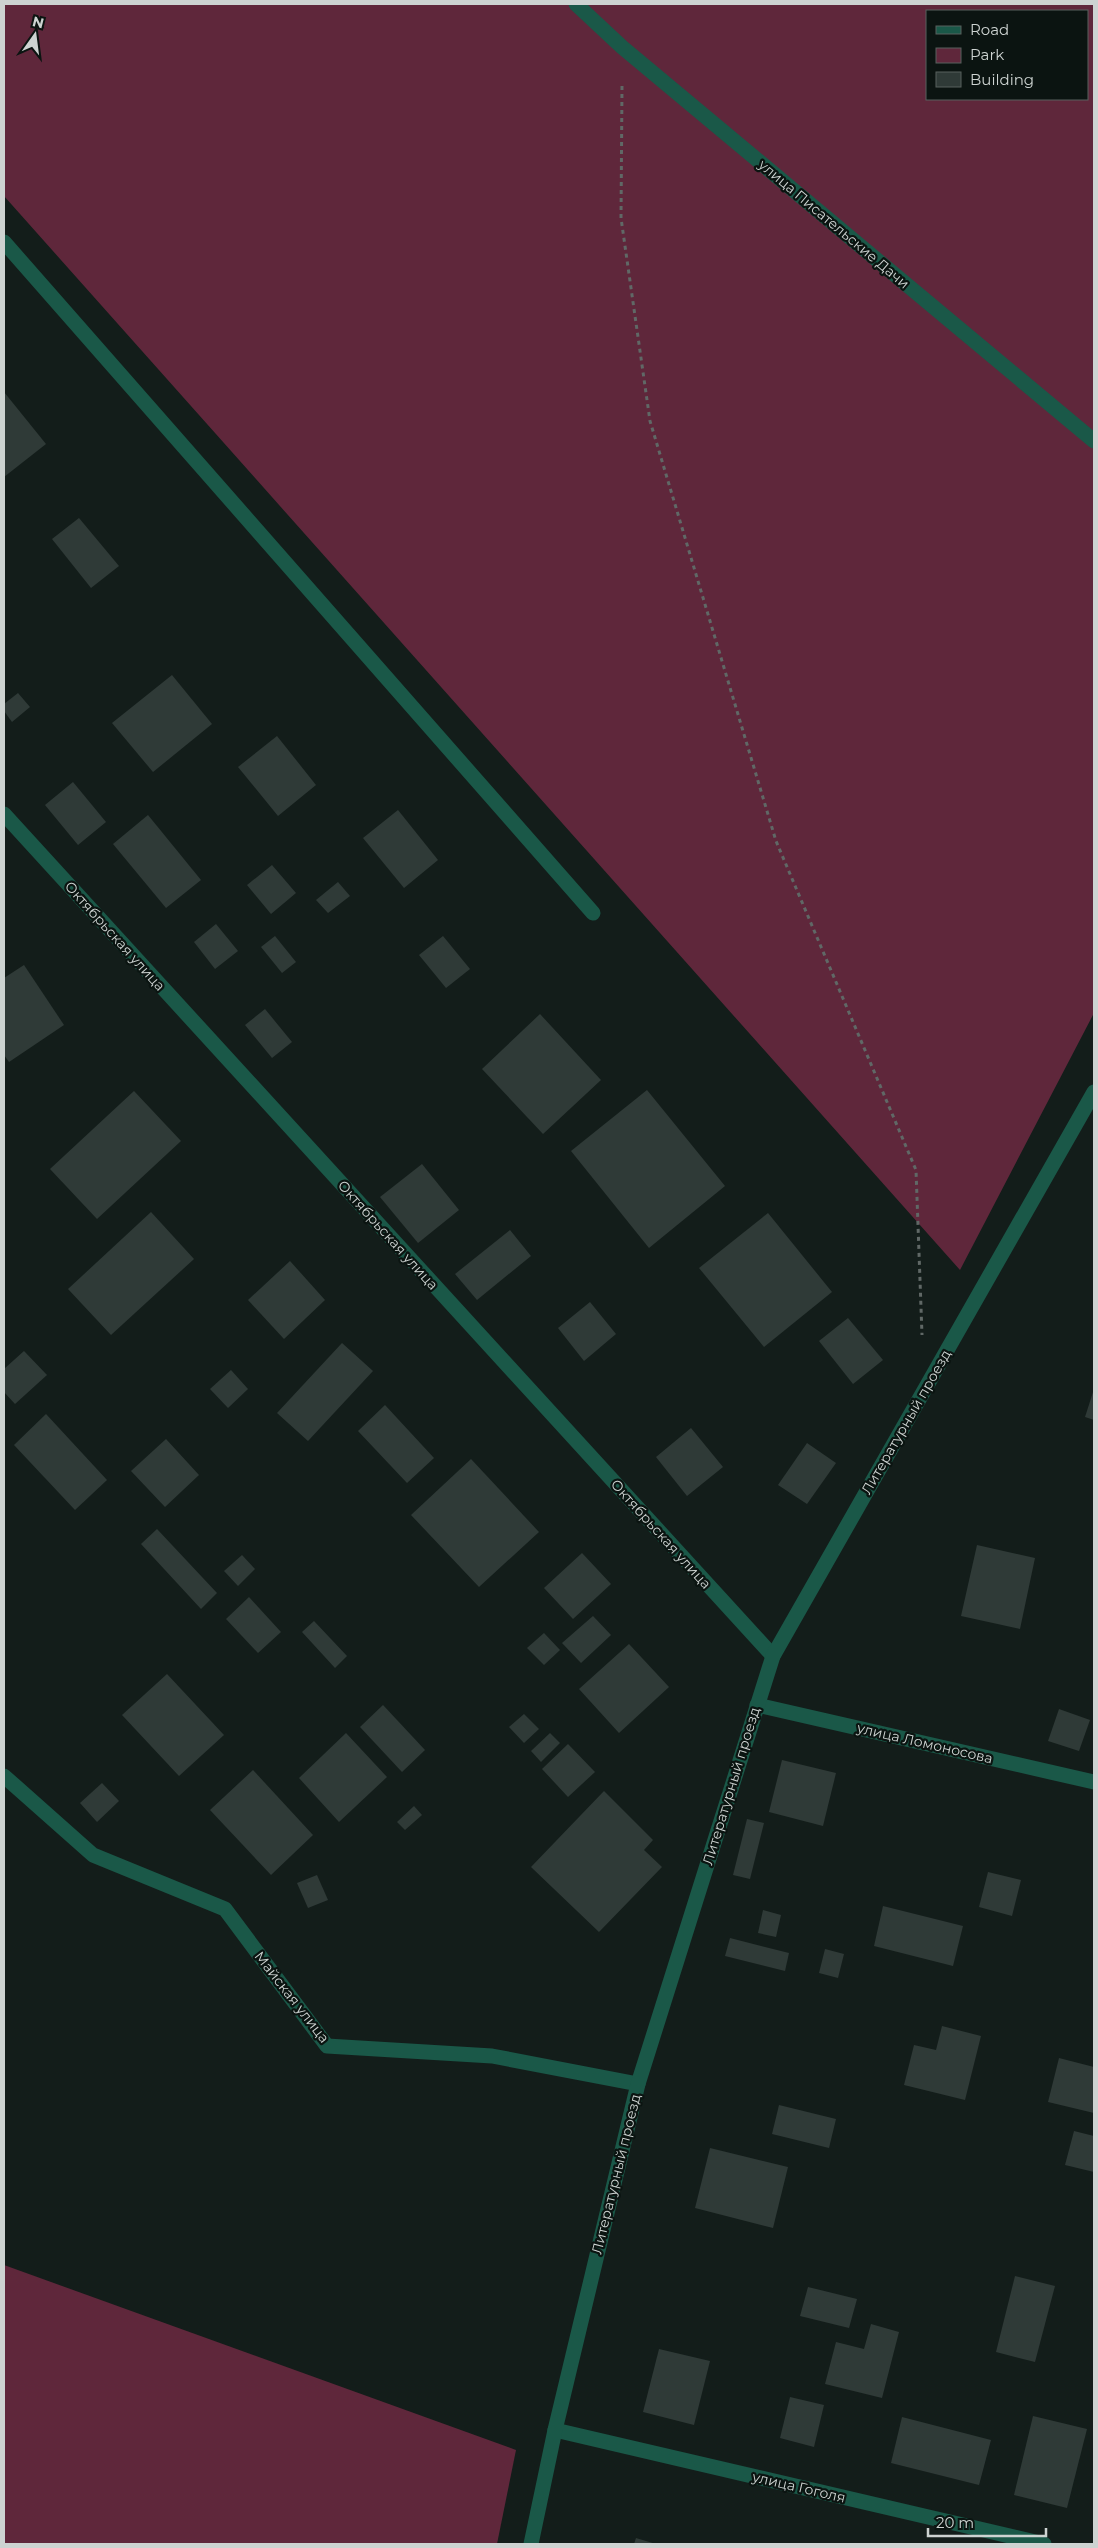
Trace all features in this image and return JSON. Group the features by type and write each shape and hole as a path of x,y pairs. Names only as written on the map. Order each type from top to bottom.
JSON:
{"street":[{"name":"улица Писательские Дачи","path":"576,4 622,47 1094,441"},
{"path":"4,242 593,913"},
{"name":"Октябрьская улица","path":"4,814 773,1656"},
{"name":"Литературный проезд","path":"531,2544 555,2430 638,2084 773,1656 1094,1092"},
{"name":"улица Ломоносова","path":"757,1704 1094,1782"},
{"name":"Майская улица","path":"4,1776 93,1855 225,1909 327,2046 492,2056 638,2084"},
{"name":"улица Гоголя","path":"555,2430 1044,2544"}],"path":[{"path":"622,47 621,218 650,421 776,841 916,1170 922,1343"}],"green space":[{"path":"4,4 1094,4 1094,1013 960,1270 4,196"},
{"path":"4,2265 516,2450 497,2544 4,2544"}],"building":[{"path":"4,392 46,444 4,477"},
{"path":"79,518 119,566 91,588 52,539"},
{"path":"172,675 212,724 153,772 112,723"},
{"path":"18,693 30,707 12,722 4,711 4,704"},
{"path":"277,736 316,785 278,816 238,767"},
{"path":"73,782 106,822 78,845 45,805"},
{"path":"398,810 438,860 404,888 363,838"},
{"path":"148,815 201,880 166,908 113,844"},
{"path":"272,865 296,893 271,914 247,885"},
{"path":"338,882 350,896 328,913 316,900"},
{"path":"216,924 238,951 215,969 194,942"},
{"path":"275,936 296,962 282,973 261,947"},
{"path":"443,936 470,969 446,988 419,955"},
{"path":"24,965 64,1025 9,1062 4,1055 4,978"},
{"path":"265,1009 292,1042 272,1058 245,1025"},
{"path":"540,1014 601,1080 543,1134 482,1069"},
{"path":"647,1090 725,1186 649,1248 571,1151"},
{"path":"134,1091 181,1141 97,1219 50,1169"},
{"path":"422,1164 459,1210 418,1243 380,1197"},
{"path":"151,1212 194,1259 111,1335 68,1289"},
{"path":"768,1213 832,1292 764,1347 699,1268"},
{"path":"510,1230 531,1256 477,1300 455,1274"},
{"path":"290,1261 325,1300 284,1339 248,1300"},
{"path":"590,1302 616,1334 584,1361 558,1328"},
{"path":"848,1318 883,1360 853,1384 819,1341"},
{"path":"342,1343 373,1371 308,1441 277,1413"},
{"path":"24,1351 47,1375 15,1404 4,1392 4,1369"},
{"path":"231,1370 248,1389 228,1408 210,1389"},
{"path":"1094,1389 1094,1420 1085,1417"},
{"path":"385,1405 434,1458 407,1483 358,1431"},
{"path":"46,1414 107,1480 75,1510 14,1445"},
{"path":"691,1428 723,1467 687,1496 656,1457"},
{"path":"166,1439 199,1475 165,1507 131,1471"},
{"path":"807,1443 836,1463 807,1504 778,1485"},
{"path":"471,1459 539,1532 479,1587 411,1515"},
{"path":"157,1529 217,1593 201,1609 141,1544"},
{"path":"977,1545 1035,1558 1020,1629 961,1616"},
{"path":"582,1553 611,1584 573,1619 544,1588"},
{"path":"242,1555 255,1569 238,1586 224,1571"},
{"path":"249,1597 281,1632 258,1653 226,1619"},
{"path":"593,1616 611,1635 581,1663 562,1643"},
{"path":"314,1621 347,1656 335,1668 302,1632"},
{"path":"544,1633 560,1650 544,1665 527,1648"},
{"path":"629,1644 669,1687 619,1733 579,1689"},
{"path":"167,1674 224,1735 179,1776 122,1715"},
{"path":"383,1705 425,1750 402,1772 360,1727"},
{"path":"1059,1709 1090,1720 1079,1751 1048,1741"},
{"path":"524,1714 539,1729 524,1743 509,1727"},
{"path":"346,1733 387,1777 339,1822 299,1778"},
{"path":"550,1733 560,1743 541,1762 531,1751"},
{"path":"568,1744 595,1772 568,1797 542,1769"},
{"path":"782,1760 836,1773 823,1826 769,1812"},
{"path":"253,1770 313,1835 271,1875 210,1810"},
{"path":"102,1783 119,1801 97,1822 80,1803"},
{"path":"604,1791 653,1840 644,1850 662,1867 599,1932 531,1867"},
{"path":"414,1806 422,1815 405,1830 397,1822"},
{"path":"747,1819 764,1823 750,1879 733,1875"},
{"path":"988,1872 1021,1880 1012,1916 979,1907"},
{"path":"317,1875 328,1900 308,1908 297,1883"},
{"path":"883,1906 963,1926 953,1966 874,1946"},
{"path":"763,1910 781,1915 776,1937 758,1933"},
{"path":"730,1938 789,1953 785,1971 725,1956"},
{"path":"825,1949 844,1954 838,1978 819,1973"},
{"path":"942,2026 981,2036 965,2100 904,2085 914,2045 936,2050"},
{"path":"1059,2058 1094,2067 1094,2113 1048,2102"},
{"path":"779,2105 836,2119 829,2148 772,2134"},
{"path":"1074,2131 1094,2136 1094,2172 1065,2165"},
{"path":"710,2148 788,2167 773,2228 695,2208"},
{"path":"1015,2276 1055,2286 1035,2362 996,2352"},
{"path":"808,2287 857,2299 849,2328 800,2316"},
{"path":"871,2324 899,2332 882,2398 825,2384 836,2342 864,2349"},
{"path":"659,2349 710,2361 694,2425 643,2412"},
{"path":"790,2397 824,2405 814,2447 780,2438"},
{"path":"1033,2416 1087,2429 1067,2508 1014,2495"},
{"path":"902,2417 991,2440 979,2485 891,2463"},
{"path":"636,2538 656,2544 634,2544"}]}
